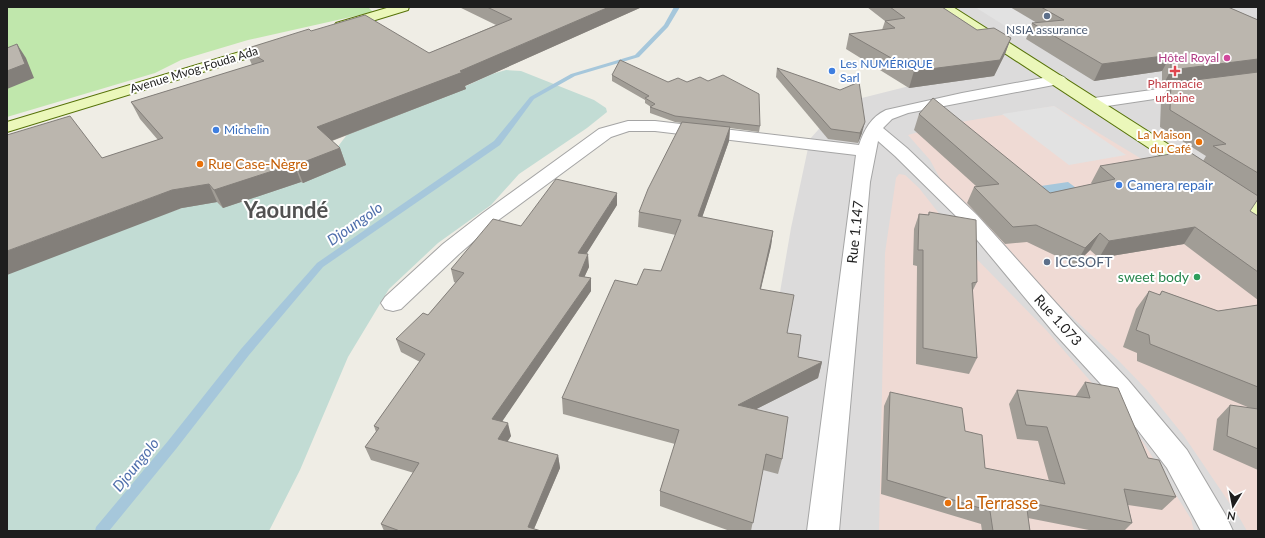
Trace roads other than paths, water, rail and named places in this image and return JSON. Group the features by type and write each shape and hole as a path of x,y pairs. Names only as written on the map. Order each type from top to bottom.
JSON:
{"main road":[{"path":"327,30 402,7"},
{"path":"944,7 1059,80 1258,211"},
{"name":"Avenue Mvog-Fouda Ada","path":"7,127 290,41"}],"street":[{"name":"Rue 1.147","path":"823,531 861,182 866,151 874,129 883,118 902,110 980,93 1059,80"},
{"path":"1094,103 1211,87"},
{"path":"393,303 451,249 490,217 605,133 628,126 655,126 866,151"},
{"name":"Rue 1.073","path":"874,129 901,152 970,219 1064,328 1119,387 1177,459 1217,531"}],"waterway":[{"name":"Djoungolo","path":"101,531 172,445 245,352 320,265 497,143 532,98 573,75 637,56 666,26 677,7"}],"place":[{"name":"NSIA assurance","path":"1047,16"},
{"name":"Hôtel Royal","path":"1227,58"},
{"name":"Les NUMÉRIQUE Sarl","path":"832,71"},
{"name":"Pharmacie urbaine","path":"1175,71"},
{"name":"Michelin","path":"216,130"},
{"name":"La Maison du Café","path":"1199,142"},
{"name":"Rue Case-Nègre","path":"200,164"},
{"name":"Camera repair","path":"1119,185"},
{"name":"ICCSOFT","path":"1047,262"},
{"name":"sweet body","path":"1197,277"},
{"name":"La Terrasse","path":"948,503"}],"district":[{"name":"Yaoundé","path":"286,210"}]}
